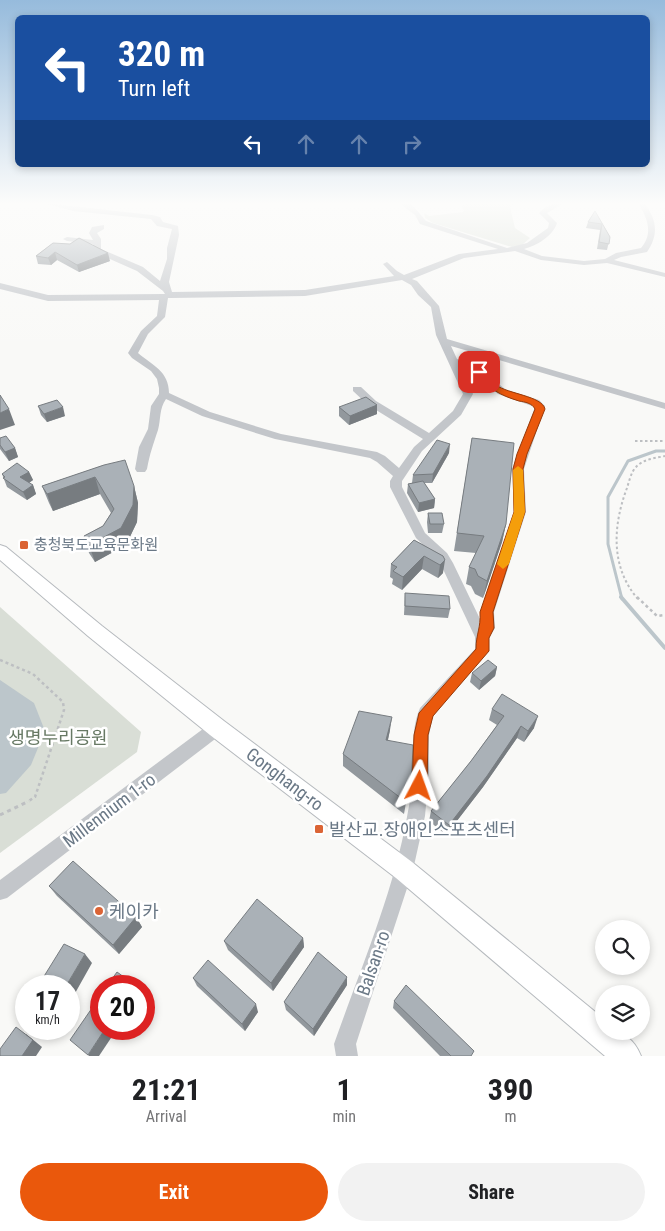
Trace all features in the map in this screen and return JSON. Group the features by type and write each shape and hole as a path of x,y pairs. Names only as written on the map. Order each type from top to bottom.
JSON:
{"main road":[{"name":"Gonghang-ro","path":"0,550 95,631 217,728 404,870 620,1052"}],"street":[{"path":"100,252 140,269 166,294"},
{"path":"141,469 143,454 153,429 156,406 164,394 162,378 154,369 133,353 144,333 161,317 166,294 163,283 172,256 171,252"},
{"path":"0,286 48,298 166,294 305,293 412,276 462,256 493,252"},
{"path":"521,252 554,260 584,263 607,261 632,252"},
{"path":"607,261 665,275"},
{"path":"387,264 394,273 414,283 421,293 435,306 441,335 468,394 457,413 429,438 399,475 396,487 420,535 442,556 448,566 482,637"},
{"path":"445,341 665,406"},
{"name":"Balsan-ro","path":"347,1056 346,1044 404,870 416,816 421,772 421,735 426,713 482,651 482,637 488,628 487,612 520,512 518,469 540,406 535,402 502,392 473,368 455,362"},
{"path":"357,389 372,402 429,438"},
{"path":"164,394 206,414 279,438 373,455 399,475"},
{"name":"Millennium 1-ro","path":"0,892 217,728"}],"path":[{"path":"635,441 665,441"},
{"path":"665,456 643,462 635,468 619,509 617,526 619,563 626,580 637,600 657,616 665,615"},
{"path":"0,660 33,674 63,702 64,710 35,797 19,807 0,815"}],"green space":[{"name":"생명누리공원","path":"0,607 141,732 137,752 0,853"}],"shaded area":[{"path":"0,680 34,703 45,731 31,765 6,793 0,794"}],"building":[{"path":"41,252 55,252 48,258 36,256"},
{"path":"55,252 108,253 77,265"},
{"path":"0,395 9,409 0,413"},
{"path":"366,397 377,405 350,416 339,407"},
{"path":"57,400 63,407 44,414 38,406"},
{"path":"6,436 15,448 5,452 0,445 0,438"},
{"path":"472,438 514,443 506,524 487,581 478,576 475,569 469,567 484,536 457,533"},
{"path":"437,440 450,444 433,474 413,475"},
{"path":"125,460 134,486 133,505 121,528 89,545 84,536 103,526 114,509 95,477 47,494 42,486 104,465"},
{"path":"17,463 29,472 20,477 33,485 23,492 3,478 5,477 2,474"},
{"path":"423,481 435,499 419,503 408,484"},
{"path":"428,513 442,513 444,524 430,524"},
{"path":"414,540 443,556 445,560 440,565 424,556 403,577 393,571 397,567 391,564"},
{"path":"405,593 449,596 450,609 405,606"},
{"path":"488,660 497,667 481,681 472,673"},
{"path":"502,694 538,716 528,731 521,726 487,776 449,825 431,811 504,716 492,709"},
{"path":"359,711 392,717 386,740 413,745 412,769 406,802 343,754"},
{"name":"케이카","path":"73,861 136,917 113,945 49,886"},
{"path":"257,899 303,938 271,983 224,941"},
{"path":"64,944 85,954 73,975 45,975"},
{"path":"318,952 347,977 313,1029 284,1002"},
{"path":"208,960 256,1004 242,1024 193,978"},
{"path":"406,985 474,1051 471,1056 451,1056 394,1001"},
{"path":"90,1011 90,1040 98,1040 88,1055 70,1040 80,1040 80,1025"},
{"path":"15,1028 15,1040 33,1040 22,1056 0,1056 0,1049"}],"waterway":[{"path":"622,598 608,544 608,497 628,461 656,451 665,451"},
{"path":"622,598 665,648"}],"slow traffic":[{"path":"503,564 520,512 518,470"}],"place":[{"name":"충청북도교육문화원","path":"24,545"},
{"name":"발산교.장애인스포츠센터","path":"319,829"},
{"name":"케이카","path":"99,911"}],"route":[{"path":"419,786 421,735 426,713 482,651 482,637 488,628 487,612 520,512 518,469 526,442 540,409 540,406 535,402 502,392 479,372"}]}
